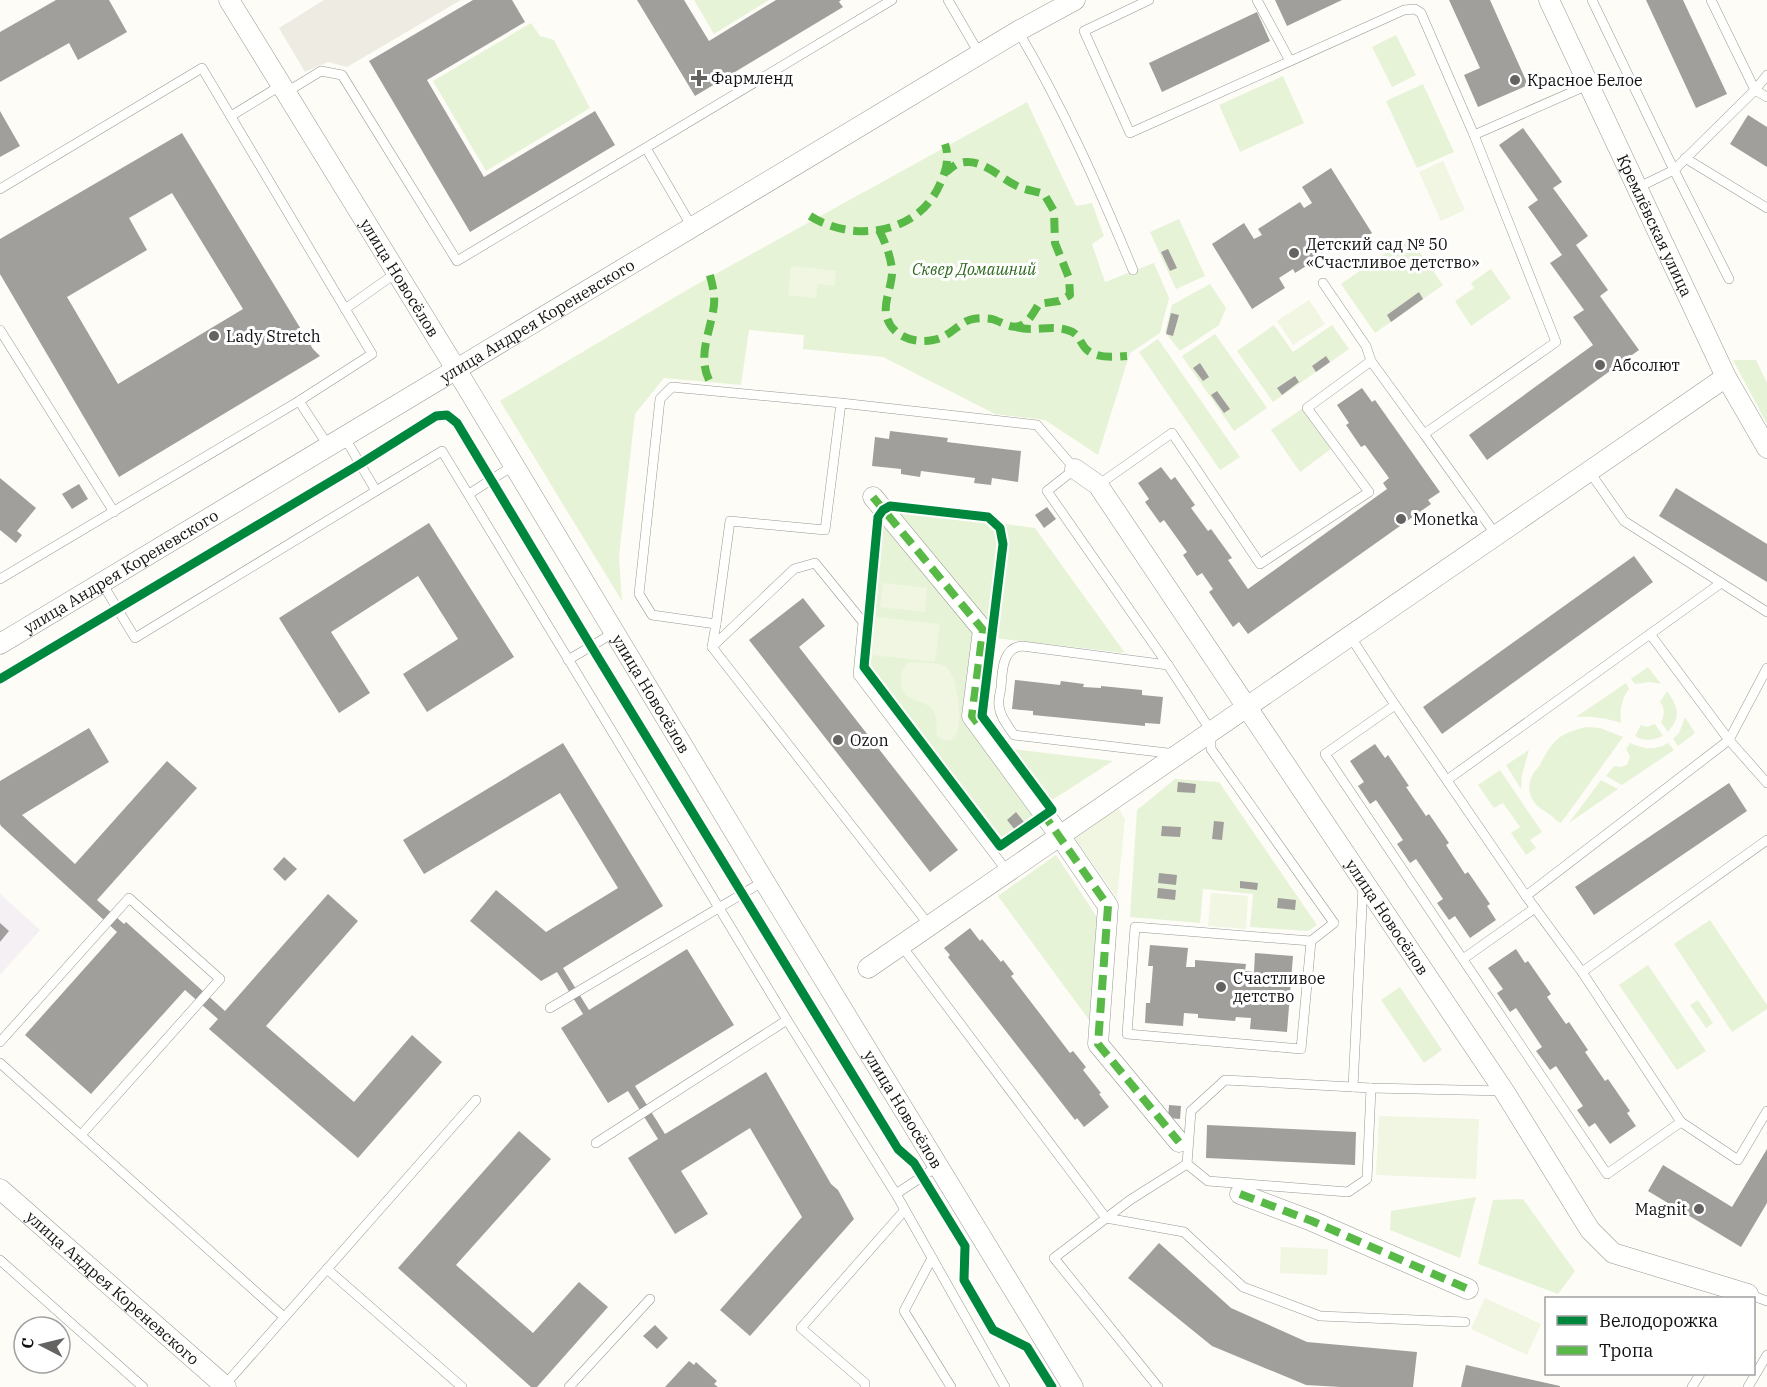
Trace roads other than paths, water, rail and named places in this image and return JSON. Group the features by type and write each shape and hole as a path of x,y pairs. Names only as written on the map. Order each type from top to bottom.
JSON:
{"street":[{"name":"улица Новосёлов","path":"229,0 456,369 764,881 1074,1387"},
{"name":"улица Андрея Кореневского","path":"0,644 1018,31 1075,0"},
{"name":"Кремлёвская улица","path":"1549,0 1726,377 1767,448"},
{"path":"868,968 1726,377"},
{"name":"улица Новосёлов","path":"1075,469 1098,485 1504,1091 1590,1230 1613,1252 1747,1296"},
{"path":"873,497 983,630 972,716 1108,906 1098,1044 1179,1143"},
{"name":"улица Андрея Кореневского","path":"0,1189 225,1387"},
{"path":"1240,1194 1312,1221 1468,1289"}],"lane":[{"path":"231,116 321,71 342,75 457,261 892,0"},
{"path":"948,0 980,55"},
{"path":"1149,0 1084,31 1130,133 1404,10 1415,9 1421,13 1474,135 1556,342 1424,434"},
{"path":"1257,0 1290,61"},
{"path":"1592,0 1729,279"},
{"path":"1711,0 1755,90 1767,97"},
{"path":"1018,31 1075,136 1133,270"},
{"path":"0,189 202,68 372,354 0,579"},
{"path":"1637,188 1674,170 1755,90 1767,75"},
{"path":"1474,135 1588,85"},
{"path":"646,148 692,227"},
{"path":"1685,158 1767,208"},
{"path":"345,309 396,273"},
{"path":"1323,283 1366,346 1371,361 1496,535"},
{"path":"0,330 114,512"},
{"path":"1098,485 1172,433 1260,564 1368,492 1307,408 1371,361"},
{"path":"716,624 652,615 639,594 660,399 672,387 841,403 1037,426 1075,469 1047,491 1211,731 1211,749 1334,923 1311,941 1135,927 1127,1034 1301,1049 1311,941"},
{"path":"299,400 337,442 376,491"},
{"path":"841,403 825,530 730,521 712,647 929,924"},
{"path":"102,583 135,638 442,451 787,1020 896,1194 1005,1387"},
{"path":"469,495 514,465"},
{"path":"1589,471 1624,520 1767,612"},
{"path":"712,647 794,569 814,563 863,622 858,675 1007,871"},
{"path":"1447,780 1721,583"},
{"path":"568,660 615,632"},
{"path":"1650,634 1729,740 1767,783"},
{"path":"1350,636 1526,896 1582,972 1681,1122 1738,1160 1767,1111"},
{"path":"1168,665 1022,646 1015,647 1007,655 1003,666 999,707 1003,719 1014,735 1178,754"},
{"path":"1526,896 1729,740 1767,668"},
{"path":"1395,705 1325,754 1607,1174 1681,1122"},
{"path":"1582,972 1767,840"},
{"path":"550,1008 764,881"},
{"path":"1353,1088 1364,884"},
{"path":"0,1042 129,898 220,979 81,1135"},
{"path":"1462,959 1535,908"},
{"path":"901,945 1106,1218 1184,1232 1243,1287 1320,1316 1465,1322"},
{"path":"596,1143 787,1020"},
{"path":"0,1064 284,1317"},
{"path":"1187,1164 1191,1111 1225,1080 1353,1088 1504,1091"},
{"path":"1187,1164 1208,1181 1348,1192 1367,1179 1371,1088"},
{"path":"225,1387 476,1100"},
{"path":"1158,1387 1054,1258 1130,1200 1187,1164"},
{"path":"896,1194 938,1166"},
{"path":"865,1387 866,1383 801,1328 904,1210"},
{"path":"932,1258 904,1311 951,1387"},
{"path":"0,1260 143,1387"},
{"path":"327,1269 462,1387"},
{"path":"569,1387 650,1299"},
{"path":"1748,1387 1767,1355"}],"place":[{"name":"Фармленд","path":"699,78"},
{"name":"Красное Белое","path":"1515,80"},
{"name":"Детский сад № 50 «Счастливое детство»","path":"1294,253"},
{"name":"Lady Stretch","path":"214,336"},
{"name":"Абсолют","path":"1600,365"},
{"name":"Monetka","path":"1401,519"},
{"name":"Ozon","path":"838,740"},
{"name":"Счастливое детство","path":"1221,987"},
{"name":"Magnit","path":"1699,1209"}],"park label":[{"name":"Сквер Домашний","path":"974,269"}]}
